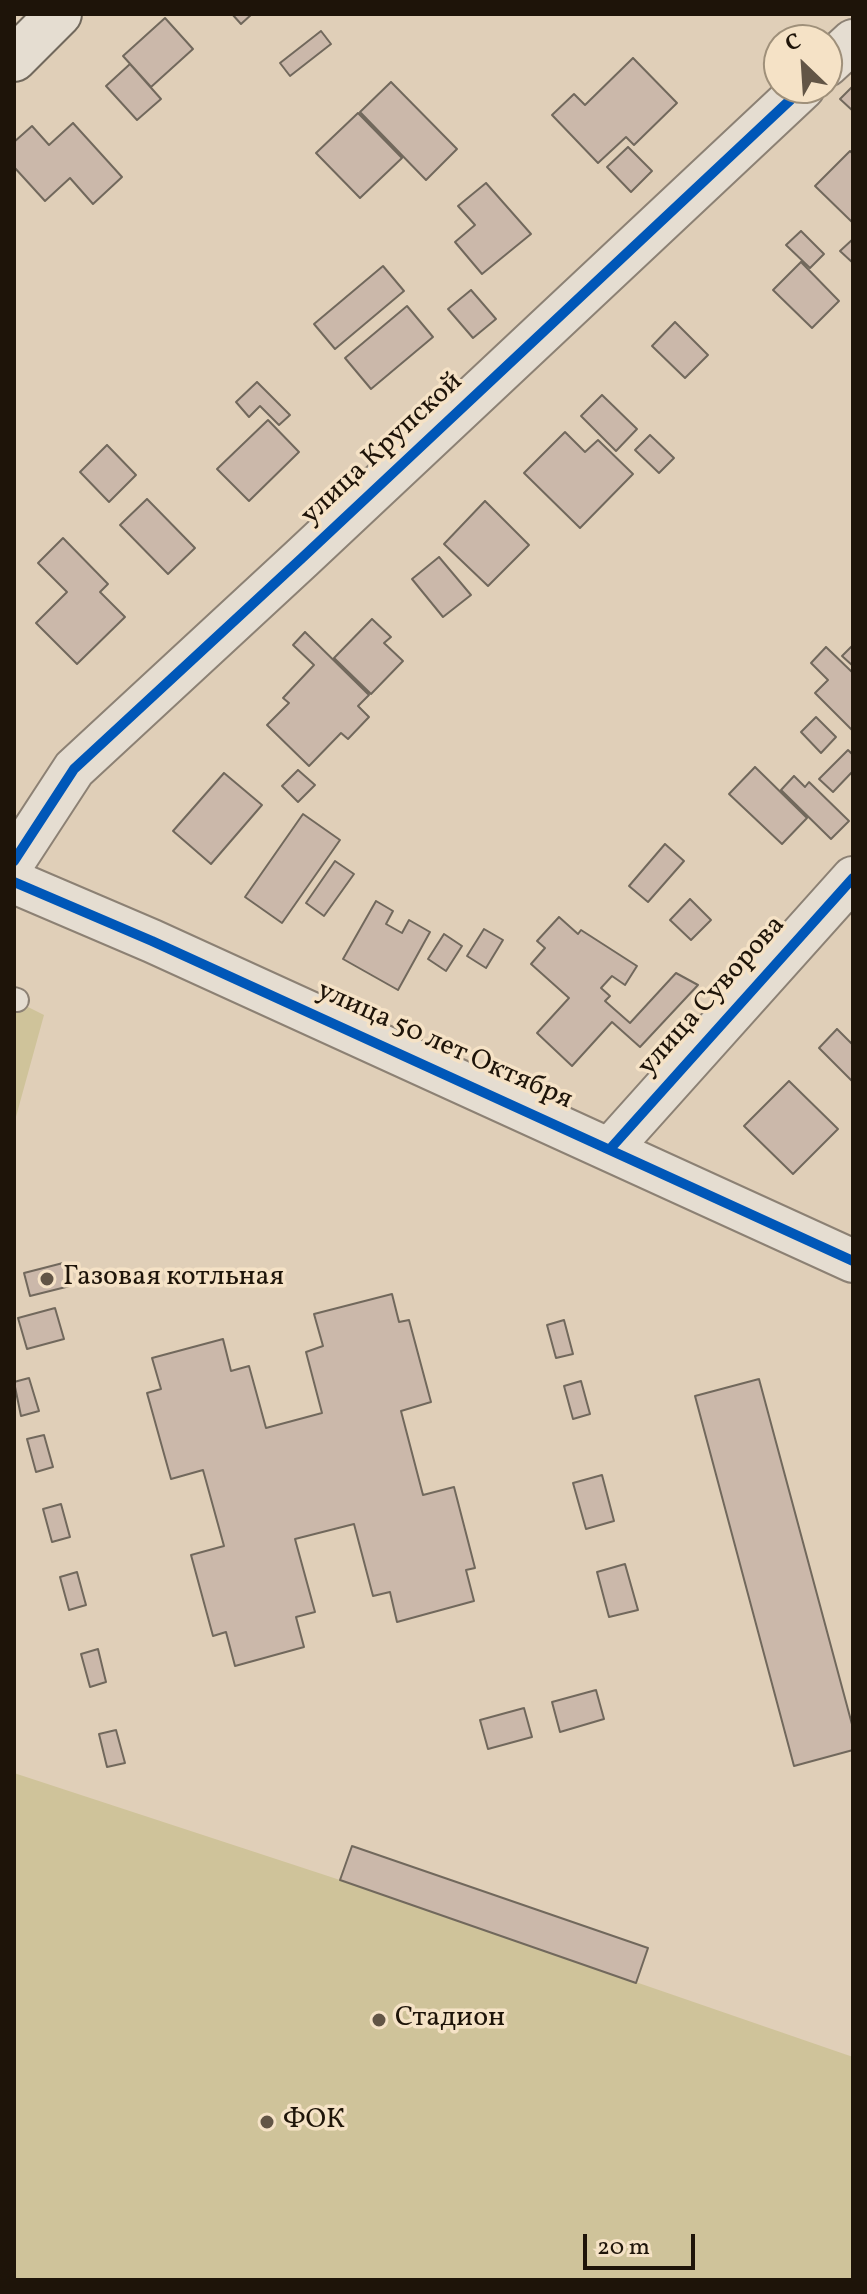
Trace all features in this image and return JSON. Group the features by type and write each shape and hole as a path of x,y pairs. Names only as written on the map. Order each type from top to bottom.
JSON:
{"main road":[{"path":"14,59 59,14"}],"street":[{"name":"улица Крупской","path":"14,861 74,769 786,104"},
{"name":"улица Суворова","path":"610,1149 853,878"},
{"name":"улица 50 лет Октября","path":"14,882 152,941 853,1261"}],"shaded area":[{"path":"14,1000 44,1015 14,1124"},
{"name":"Стадион","path":"14,1773 340,1880 853,2057 853,2280 14,2280"}],"building":[{"path":"232,14 252,14 241,24"},
{"path":"165,18 193,49 151,87 123,56"},
{"path":"321,31 331,44 290,76 280,63"},
{"path":"633,58 677,103 634,145 626,137 598,163 552,115 574,94 585,105"},
{"path":"130,64 161,99 137,120 106,86"},
{"path":"391,82 457,149 426,180 360,112"},
{"path":"853,86 853,111 843,102 843,96"},
{"path":"358,113 402,158 360,198 316,153"},
{"path":"73,123 122,177 93,204 70,178 45,201 14,167 14,142 32,126 49,145"},
{"path":"628,147 652,171 631,192 607,167"},
{"path":"850,151 853,154 853,223 815,186"},
{"path":"486,183 531,234 482,274 455,242 475,225 458,206"},
{"path":"801,231 824,254 810,268 786,245"},
{"path":"853,239 853,263 840,251"},
{"path":"801,262 839,301 812,328 773,290"},
{"path":"383,266 404,291 335,349 314,324"},
{"path":"471,290 496,319 473,338 448,309"},
{"path":"407,306 433,337 371,389 345,358"},
{"path":"675,322 708,355 685,378 652,346"},
{"path":"257,382 290,415 279,425 260,406 249,417 236,402"},
{"path":"602,395 637,429 616,451 581,416"},
{"path":"268,420 299,452 249,501 217,469"},
{"path":"565,432 585,452 598,440 633,474 580,528 524,473"},
{"path":"650,435 674,458 659,473 635,450"},
{"path":"107,445 136,475 109,502 80,472"},
{"path":"147,499 195,548 168,574 120,525"},
{"path":"485,501 529,545 488,586 444,544"},
{"path":"63,538 108,584 100,592 125,617 77,664 36,623 67,592 38,563"},
{"path":"439,557 471,595 443,617 412,579"},
{"path":"372,619 391,637 384,643 403,661 371,694 334,658"},
{"path":"305,632 369,695 358,706 369,717 348,739 341,733 309,766 267,725 289,703 283,698 314,665 293,645"},
{"path":"853,645 853,666 842,656"},
{"path":"826,647 853,673 853,731 815,693 828,680 811,663"},
{"path":"816,717 836,737 821,753 801,732"},
{"path":"848,750 853,755 853,771 833,792 819,779"},
{"path":"755,767 807,818 782,844 729,794"},
{"path":"298,770 315,785 298,802 282,786"},
{"path":"224,773 262,805 211,864 173,831"},
{"path":"794,776 805,787 809,782 849,821 831,839 781,790"},
{"path":"303,814 340,840 282,923 245,897"},
{"path":"665,844 684,861 648,902 629,886"},
{"path":"335,861 354,874 324,916 306,903"},
{"path":"690,899 711,920 691,940 670,920"},
{"path":"376,901 393,911 386,924 402,933 409,920 430,932 398,990 343,959"},
{"path":"559,917 578,934 581,930 637,966 625,985 612,976 601,988 610,996 605,1001 630,1023 676,973 698,985 640,1047 612,1022 572,1066 537,1033 569,998 531,964 545,948 537,941"},
{"path":"484,929 503,940 486,968 467,956"},
{"path":"444,934 462,946 446,971 428,959"},
{"path":"837,1029 853,1045 853,1082 819,1048"},
{"path":"789,1081 838,1129 793,1174 744,1126"},
{"name":"Газовая котльная","path":"63,1263 70,1286 30,1296 24,1273"},
{"path":"392,1294 399,1322 409,1320 431,1402 401,1411 423,1495 454,1487 475,1568 466,1570 474,1601 397,1622 390,1592 373,1596 354,1524 295,1539 315,1612 296,1617 304,1647 235,1666 226,1632 213,1636 191,1555 224,1546 203,1470 171,1479 147,1393 161,1389 152,1358 223,1339 231,1371 249,1366 266,1428 322,1413 306,1352 323,1346 314,1314"},
{"path":"55,1308 64,1339 27,1349 18,1318"},
{"path":"564,1320 573,1354 556,1358 547,1325"},
{"path":"29,1378 39,1411 21,1416 14,1382"},
{"path":"759,1379 853,1728 853,1750 794,1766 695,1396"},
{"path":"581,1381 590,1414 573,1419 564,1386"},
{"path":"44,1435 53,1467 36,1472 27,1439"},
{"path":"602,1475 614,1521 586,1529 573,1483"},
{"path":"61,1504 70,1537 52,1542 43,1509"},
{"path":"625,1564 638,1610 609,1617 597,1572"},
{"path":"77,1572 86,1605 69,1610 60,1577"},
{"path":"98,1649 106,1682 90,1687 81,1654"},
{"path":"596,1690 604,1719 560,1732 552,1702"},
{"path":"524,1708 532,1737 488,1749 480,1720"},
{"path":"116,1730 125,1763 107,1767 99,1734"},
{"path":"352,1846 648,1948 636,1983 340,1880"}],"cycle path":[{"path":"14,861 74,769 786,104"},
{"path":"610,1149 853,878"},
{"path":"14,882 152,941 853,1261"}],"place":[{"name":"Газовая котльная","path":"47,1279"},
{"name":"Стадион","path":"379,2020"},
{"name":"ФОК","path":"267,2122"}]}
